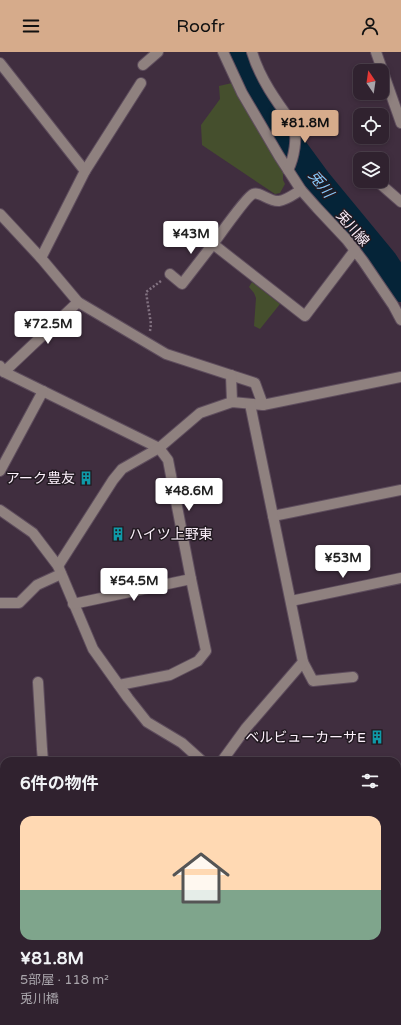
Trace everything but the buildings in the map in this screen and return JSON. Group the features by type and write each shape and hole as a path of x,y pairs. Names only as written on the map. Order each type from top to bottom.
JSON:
{"street":[{"path":"143,65 158,52"},
{"name":"兎川線","path":"223,52 240,89 301,190 347,240 363,260 387,295 401,320"},
{"path":"252,52 263,77 293,124 295,132 294,154 292,163 288,170"},
{"path":"376,52 401,123"},
{"path":"0,63 85,171"},
{"path":"41,258 85,171 141,84"},
{"path":"385,188 401,202"},
{"path":"170,274 182,284 245,201 252,194 259,194 270,200 278,201 301,190"},
{"path":"0,214 41,258 78,302 166,354 255,383 262,405"},
{"path":"213,244 304,316 354,250"},
{"path":"78,302 2,369 43,391 159,448 168,460 206,651 198,660 170,675 118,685"},
{"path":"231,375 232,402"},
{"path":"0,603 19,603 37,585 59,570 113,480 122,469 159,448 200,413 232,402 262,405 401,377"},
{"path":"0,471 43,391"},
{"path":"250,404 303,662 313,681 353,677"},
{"path":"273,516 401,490"},
{"path":"0,510 33,533 59,570 93,649 118,685 147,722 182,743 198,757"},
{"path":"290,601 401,578"},
{"path":"73,604 191,579"},
{"path":"225,757 246,728 303,662"},
{"path":"38,682 43,757"}],"path":[{"path":"149,344 151,324 146,292 170,274"}],"green space":[{"path":"232,83 283,172 283,180 285,184 280,193 275,194 202,145 201,125 220,99 219,86"},
{"path":"252,282 280,304 260,329 254,326 256,298 249,287"}],"waterway":[{"name":"兎川","path":"241,52 253,82 288,141 318,182 384,262 401,288"}],"place":[{"name":"アーク豊友","path":"86,478"},
{"name":"ハイツ上野東","path":"118,534"},
{"name":"ベルビューカーサE","path":"377,737"}]}
